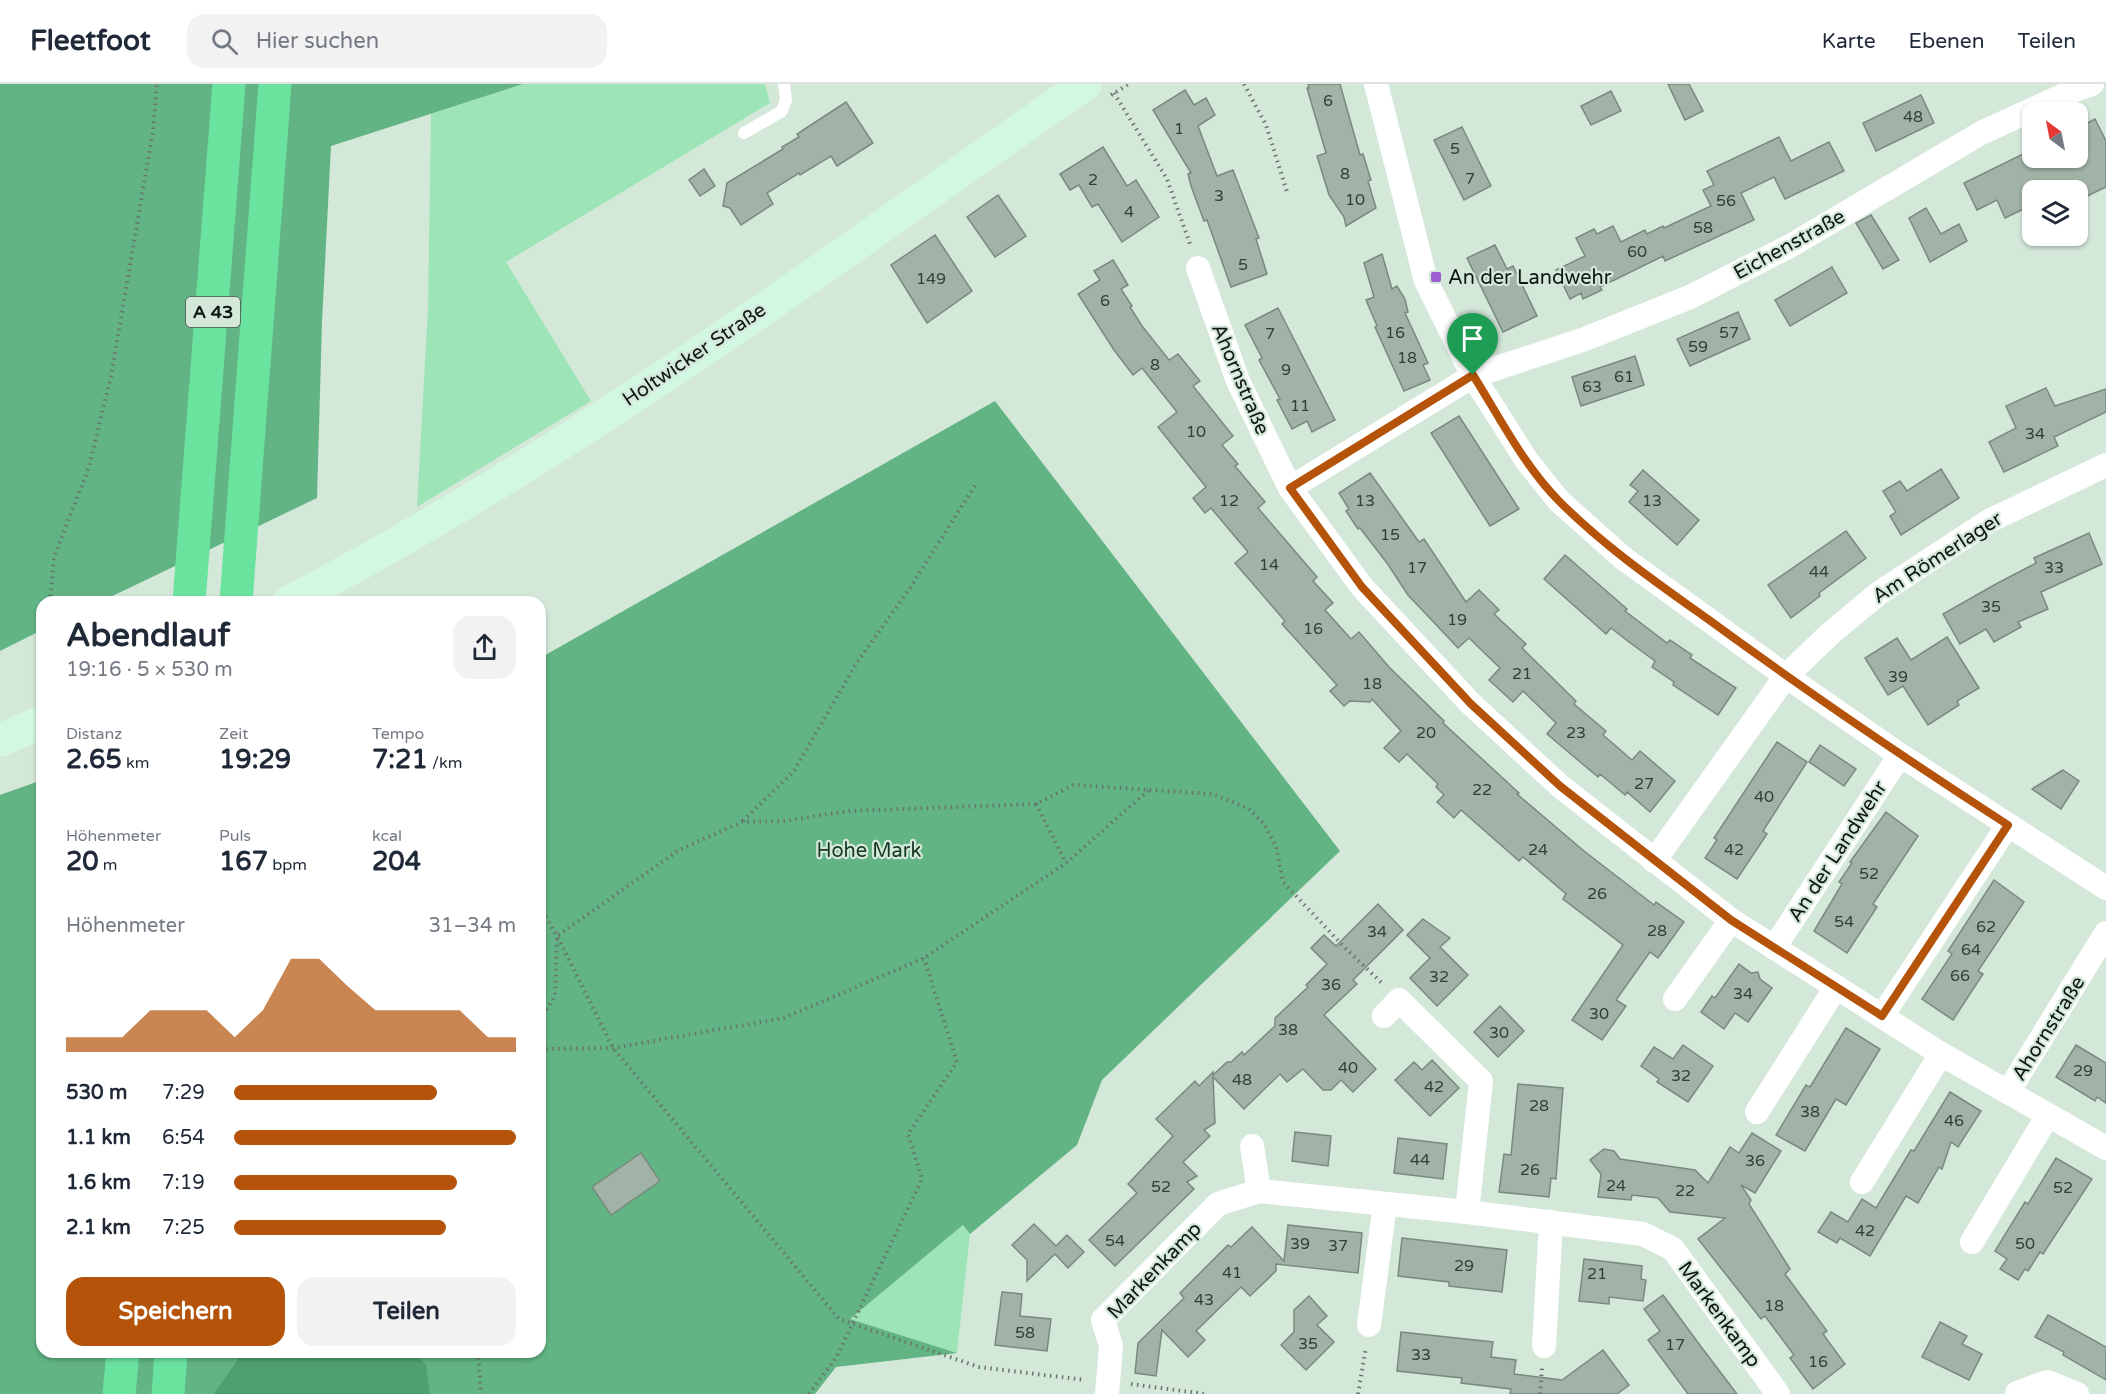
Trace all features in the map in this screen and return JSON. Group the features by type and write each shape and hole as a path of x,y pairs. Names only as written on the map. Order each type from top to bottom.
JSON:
{"highway":[{"name":"A 43","path":"189,596 229,84"},
{"name":"A 43","path":"237,596 275,84"},
{"path":"119,1394 122,1358"},
{"path":"168,1394 171,1358"}],"street":[{"path":"1376,84 1426,281 1473,375 1527,461 1559,501 1623,558 1786,676 1900,755 2106,888"},
{"name":"Eichenstraße","path":"1473,375 1585,339 1690,297 1790,246 1981,133 2092,84"},
{"name":"Holtwicker Straße","path":"301,596 556,447 1099,89"},
{"name":"Ahornstraße","path":"1198,268 1238,381 1290,488 1362,587 1471,704 1560,786 1731,920 1941,1054 2106,1148"},
{"path":"1290,488 1473,375"},
{"name":"Am Römerlager","path":"1786,676 1831,633 1879,593 1989,521 2106,465"},
{"path":"1654,861 1786,676"},
{"path":"0,740 36,725"},
{"name":"An der Landwehr","path":"1774,948 1900,755"},
{"path":"1882,1016 2008,825"},
{"path":"1675,999 1731,920"},
{"name":"Ahornstraße","path":"2008,1092 2106,933"},
{"path":"1757,1112 1836,987"},
{"path":"1392,1008 1481,1081 1467,1212"},
{"path":"1862,1182 1941,1054"},
{"path":"1972,1242 2048,1115"},
{"path":"1252,1146 1259,1191"},
{"name":"Markenkamp","path":"1108,1388 1111,1346 1103,1320 1218,1204 1259,1191 1467,1212 1643,1234 1673,1249 1778,1394"},
{"path":"1369,1325 1385,1204"},
{"path":"1544,1346 1551,1222"},
{"path":"2017,1393 2047,1382 2077,1394"}],"lane":[{"path":"744,133 782,111 786,100 784,84"}],"path":[{"path":"51,596 54,557 89,467 111,376 153,131 157,84"},
{"path":"1244,84 1266,125 1288,195"},
{"path":"1099,89 1167,179 1198,268"},
{"path":"557,936 679,850 742,822 794,771 856,664 910,588 976,484"},
{"path":"742,822 784,821 849,811 1036,804 1073,785 1213,794 1249,809 1264,824 1276,846 1283,882 1345,948 1392,1008"},
{"path":"546,1049 613,1048 784,1018 924,958 1066,862 1149,790"},
{"path":"1036,804 1066,862"},
{"path":"546,917 613,1048 839,1319 979,1367 1108,1388 1205,1394"},
{"path":"546,1010 555,996 557,936"},
{"path":"809,1394 836,1358 922,1179 908,1134 957,1062 924,958"},
{"path":"1358,1394 1369,1325"},
{"path":"478,1358 481,1394"}],"shaded area":[{"path":"523,84 765,84 770,103 506,262 591,401 417,507 428,308 431,114"},
{"path":"963,1225 970,1234 957,1353 850,1319"},
{"path":"239,1358 420,1358 426,1365 430,1394 214,1394"}],"green space":[{"path":"0,84 523,84 331,146 322,322 317,498 112,596 36,596 36,633 0,651"},
{"name":"Hohe Mark","path":"995,401 1340,851 1102,1080 1077,1145 970,1234 963,1225 850,1319 957,1353 836,1367 815,1394 0,1394 0,795 36,782 36,1358 546,1358 546,655"}],"building":[{"path":"1308,84 1340,84 1360,155 1363,154 1371,180 1368,181 1376,208 1346,226 1344,217 1329,195 1317,156 1326,153 1307,88 1309,88"},
{"path":"1668,84 1689,84 1703,111 1685,120"},
{"path":"1185,90 1194,105 1206,98 1215,115 1198,126 1217,176 1233,170 1259,238 1256,239 1267,274 1231,287 1207,220 1204,221 1191,186 1188,174 1191,173 1153,110"},
{"path":"1611,91 1621,111 1591,125 1581,106"},
{"path":"1921,95 1934,123 1876,151 1863,123"},
{"path":"846,102 873,143 837,166 831,156 800,175 799,173 767,193 773,204 741,225 730,208 723,206 727,183 783,149 782,147 799,137 797,134"},
{"path":"2095,119 2106,141 2106,187 2088,196 2088,180 2022,180 2022,210 2005,218 1997,200 1977,210 1964,183 2022,154 2022,168 2088,168 2088,123"},
{"path":"1462,127 1491,186 1464,200 1434,140"},
{"path":"1779,137 1791,161 1829,142 1844,171 1785,199 1774,177 1741,193 1754,220 1665,261 1663,256 1600,287 1602,290 1583,299 1581,293 1570,299 1556,270 1585,256 1576,238 1594,229 1597,234 1613,226 1621,242 1645,230 1647,234 1663,226 1664,228 1711,206 1703,190 1714,185 1707,171"},
{"path":"1103,147 1127,186 1136,180 1159,217 1122,242 1098,204 1092,207 1079,185 1070,190 1060,174"},
{"path":"704,169 715,186 700,196 689,180"},
{"path":"998,195 1026,236 995,257 967,217"},
{"path":"1926,208 1941,234 1959,224 1967,241 1930,262 1909,218"},
{"path":"1871,215 1899,260 1883,269 1856,223"},
{"path":"935,235 972,291 927,323 891,265"},
{"path":"1495,245 1507,269 1513,266 1537,316 1503,332 1467,258"},
{"path":"1382,254 1392,289 1397,286 1405,299 1408,312 1405,313 1428,363 1423,365 1430,380 1404,391 1375,327 1377,326 1366,300 1374,297 1364,263"},
{"path":"1113,260 1128,285 1121,289 1142,326 1169,360 1178,354 1200,381 1193,386 1233,436 1222,445 1238,464 1235,466 1265,502 1258,508 1317,577 1313,581 1333,603 1325,610 1351,639 1359,632 1389,667 1444,721 1443,723 1519,793 1517,794 1584,851 1654,905 1656,902 1684,922 1658,958 1650,952 1616,1000 1626,1006 1602,1040 1572,1020 1623,945 1563,899 1566,894 1523,857 1519,861 1461,810 1454,818 1437,802 1444,795 1436,787 1438,784 1407,754 1399,762 1384,748 1401,731 1372,699 1370,702 1350,701 1344,706 1330,691 1337,685 1282,624 1285,621 1235,563 1248,552 1211,508 1205,513 1193,498 1206,487 1158,427 1177,412 1142,368 1133,375 1078,294 1100,280 1094,271"},
{"path":"1832,267 1847,293 1790,326 1775,300"},
{"path":"1278,308 1335,420 1312,432 1307,421 1292,429 1277,400 1280,399 1259,360 1262,358 1245,325"},
{"path":"1738,312 1750,339 1690,366 1677,339"},
{"path":"1635,356 1644,385 1581,406 1572,377"},
{"path":"2046,388 2055,406 2106,389 2106,412 2054,437 2058,446 2004,472 1989,442 2016,428 2006,406"},
{"path":"1459,416 1519,509 1490,526 1431,433"},
{"path":"1941,469 1959,498 1901,535 1890,516 1896,512 1883,491 1900,481 1907,491"},
{"path":"1643,470 1699,520 1677,545 1629,502 1638,491 1630,485"},
{"path":"1370,473 1419,542 1424,539 1466,602 1479,590 1499,610 1494,614 1526,644 1522,648 1576,701 1574,704 1606,731 1603,735 1632,760 1640,751 1675,781 1650,812 1627,792 1625,795 1600,774 1598,777 1547,734 1556,723 1523,691 1513,702 1489,680 1500,668 1469,638 1458,648 1408,595 1387,563 1360,528 1358,529 1346,511 1349,509 1339,493"},
{"path":"1846,531 1866,558 1819,593 1820,596 1791,618 1768,585"},
{"path":"2089,533 2102,564 2041,592 2048,609 2018,622 2021,627 1994,642 1986,629 1960,644 1943,614 2036,563 2034,558"},
{"path":"1565,555 1627,609 1625,611 1667,643 1670,640 1692,655 1690,658 1736,688 1718,715 1673,685 1674,682 1652,667 1655,661 1611,628 1606,634 1544,579"},
{"path":"1947,637 1979,688 1957,701 1959,705 1928,725 1903,686 1888,695 1865,658 1897,638 1911,660"},
{"path":"1777,742 1807,762 1763,831 1767,834 1737,879 1705,858 1717,840 1714,838"},
{"path":"1820,745 1856,769 1844,786 1809,762"},
{"path":"2063,770 2079,781 2061,809 2032,789"},
{"path":"1886,812 1918,836 1873,904 1877,907 1847,953 1814,931 1842,884 1839,882 1852,863 1850,862"},
{"path":"1994,880 2024,902 1978,971 1983,974 1953,1020 1922,999 1952,954 1948,951"},
{"path":"1378,904 1403,930 1353,980 1357,984 1324,1015 1376,1069 1353,1092 1341,1080 1331,1090 1323,1090 1303,1069 1287,1082 1280,1074 1244,1109 1213,1077 1215,1123 1204,1130 1210,1136 1183,1162 1197,1176 1187,1182 1194,1189 1115,1266 1089,1240 1137,1193 1128,1184 1173,1136 1156,1119 1195,1081 1199,1086 1227,1062 1231,1062 1242,1052 1244,1055 1275,1026 1275,1018 1308,987 1306,985 1327,964 1311,948 1324,935 1336,946"},
{"path":"1423,919 1450,938 1440,947 1468,975 1437,1006 1410,978 1430,958 1407,935"},
{"path":"1739,964 1751,973 1758,972 1760,979 1772,988 1748,1022 1735,1013 1724,1029 1701,1012 1712,996 1715,998"},
{"path":"1500,1006 1524,1031 1498,1057 1474,1032"},
{"path":"1846,1028 1880,1049 1846,1105 1836,1099 1805,1151 1776,1135 1806,1085 1810,1087"},
{"path":"1683,1045 1713,1066 1688,1102 1657,1082 1659,1079 1641,1066 1654,1047 1673,1059"},
{"path":"2076,1045 2106,1063 2106,1103 2097,1097 2095,1101 2056,1077"},
{"path":"1432,1060 1459,1088 1430,1116 1395,1080 1414,1062 1422,1070"},
{"path":"1518,1084 1563,1088 1556,1179 1551,1178 1549,1197 1499,1192 1504,1154 1511,1155"},
{"path":"1950,1092 1981,1111 1958,1147 1951,1142 1942,1169 1939,1167 1918,1203 1906,1196 1870,1256 1840,1238 1837,1243 1818,1232 1831,1212 1848,1222 1862,1199 1876,1208"},
{"path":"1295,1132 1331,1136 1328,1166 1292,1161"},
{"path":"1752,1133 1781,1151 1755,1193 1741,1185 1751,1200 1749,1204 1790,1269 1785,1274 1827,1331 1823,1334 1845,1364 1813,1389 1790,1358 1794,1355 1765,1316 1761,1319 1698,1239 1725,1218 1670,1212 1658,1198 1632,1195 1631,1200 1598,1197 1601,1174 1590,1160 1604,1149 1614,1151 1620,1159 1695,1170 1708,1183 1730,1147 1739,1153"},
{"path":"1398,1138 1447,1144 1443,1179 1394,1173"},
{"path":"641,1153 660,1181 611,1215 592,1187"},
{"path":"2056,1158 2092,1179 2043,1254 2040,1252 2028,1271 2025,1269 2018,1280 2000,1269 2007,1259 1995,1251 2025,1202 2028,1204"},
{"path":"1034,1224 1056,1246 1067,1235 1084,1252 1068,1268 1055,1254 1027,1281 1027,1260 1012,1245"},
{"path":"1288,1225 1362,1233 1358,1273 1276,1264 1276,1271 1250,1296 1241,1287 1196,1331 1205,1340 1188,1357 1162,1330 1156,1376 1135,1373 1138,1343 1184,1298 1180,1293 1228,1245 1231,1247 1252,1227 1284,1261"},
{"path":"1402,1238 1507,1250 1502,1292 1449,1286 1449,1282 1398,1276"},
{"path":"1584,1259 1642,1266 1641,1279 1646,1280 1643,1301 1609,1297 1609,1304 1579,1301"},
{"path":"1002,1292 1022,1294 1020,1316 1051,1319 1047,1351 995,1345"},
{"path":"1663,1295 1737,1394 1688,1394 1648,1340 1660,1331 1644,1309"},
{"path":"1309,1296 1327,1316 1317,1325 1334,1342 1306,1370 1281,1345 1294,1332 1294,1310"},
{"path":"2048,1315 2106,1347 2106,1380 2063,1355 2064,1352 2035,1337"},
{"path":"1940,1322 1967,1336 1962,1344 1982,1354 1969,1380 1922,1357"},
{"path":"1401,1332 1493,1342 1491,1357 1516,1360 1514,1374 1562,1380 1603,1350 1629,1385 1617,1394 1510,1394 1511,1389 1461,1383 1462,1378 1397,1371"}],"place":[{"name":"An der Landwehr","path":"1436,277"}],"route":[{"path":"1473,375 1527,461 1559,501 1623,558 1786,676 1900,755 2008,825 1882,1016 1731,920 1560,786 1471,704 1362,587 1290,488 1473,375"}]}
